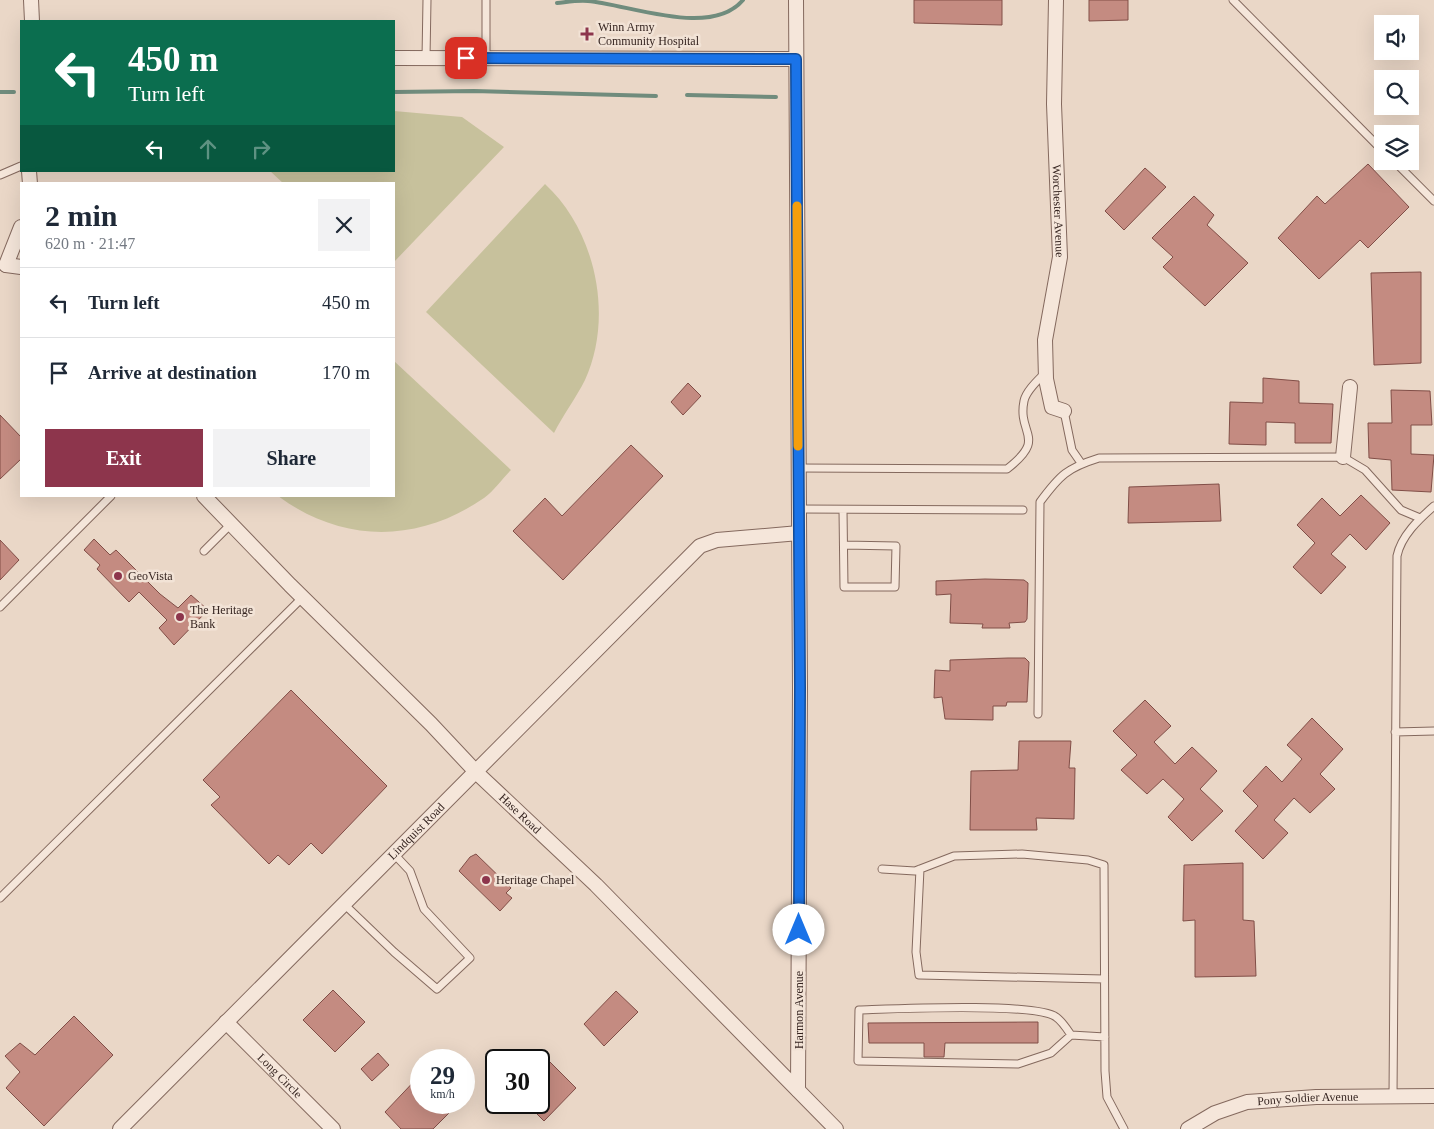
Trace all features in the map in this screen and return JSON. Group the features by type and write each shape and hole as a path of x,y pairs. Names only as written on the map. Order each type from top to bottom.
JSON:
{"street":[{"path":"31,0 32,20"},
{"name":"Harmon Avenue","path":"796,0 799,509 798,1090"},
{"name":"Worchester Avenue","path":"1056,0 1054,104 1060,257 1045,340 1046,371 1052,407 1064,411"},
{"path":"395,58 796,59"},
{"path":"3,268 20,228"},
{"path":"3,268 20,256"},
{"path":"3,268 20,268"},
{"path":"1344,456 1350,387"},
{"name":"Hase Road","path":"205,497 477,773 596,885 836,1129"},
{"name":"Lindquist Road","path":"120,1129 477,773 570,675 700,546 717,540 799,533"},
{"name":"Long Circle","path":"226,1022 333,1129"},
{"name":"Pony Soldier Avenue","path":"1188,1129 1215,1113 1247,1102 1316,1097 1434,1096"}],"lane":[{"path":"426,58 427,0"},
{"path":"486,0 486,58"},
{"path":"1233,0 1374,142"},
{"path":"0,176 20,166"},
{"path":"1403,170 1434,201"},
{"path":"798,468 1007,469 1020,459 1029,446 1029,432 1023,416 1024,399 1046,371"},
{"path":"1064,411 1072,450 1081,464"},
{"path":"1038,714 1040,502 1054,482 1073,466 1099,458 1344,456 1365,470 1401,510 1420,518"},
{"path":"0,607 110,497"},
{"path":"1393,1097 1394,732 1397,556 1399,546 1420,518 1434,506"},
{"path":"799,509 1023,510"},
{"path":"842,510 844,587 895,587 896,546 844,545"},
{"path":"204,551 231,524"},
{"path":"0,898 303,597"},
{"path":"1394,732 1434,731"},
{"path":"344,904 394,952 438,989 470,958 424,909 410,871 394,854"},
{"path":"882,868 914,871 954,856 1022,854 1088,860 1104,865 1107,1097 1124,1129"},
{"path":"920,869 916,952 919,975 1104,979"},
{"path":"1071,1035 1056,1016 1032,1010 919,1008 859,1010 858,1061 1018,1064 1052,1053 1071,1035 1105,1037"}],"shaded area":[{"path":"395,111 462,117 504,147 395,261 395,182 282,182 271,172 395,172"},
{"path":"545,184 563,203 577,226 588,250 595,276 599,303 594,355 585,380 554,433 426,312"},
{"path":"395,362 511,470 488,495 459,513 434,523 407,530 381,532 355,530 328,523 303,512 280,497 395,497"}],"building":[{"path":"914,0 1002,0 1002,25 914,23"},
{"path":"1089,0 1128,0 1128,20 1089,21"},
{"path":"1368,164 1409,207 1368,248 1360,240 1319,279 1278,238 1317,196 1325,204"},
{"path":"1145,168 1166,187 1124,230 1105,211"},
{"path":"1194,196 1214,215 1207,225 1248,263 1205,306 1163,267 1173,257 1152,238"},
{"path":"1421,272 1421,363 1374,365 1371,273"},
{"path":"1263,378 1299,381 1299,403 1333,404 1331,443 1295,443 1295,423 1266,422 1266,445 1229,444 1230,402 1263,403"},
{"path":"688,383 701,396 683,415 671,402"},
{"path":"1391,390 1430,391 1432,425 1411,425 1411,454 1434,455 1431,492 1392,490 1391,460 1369,458 1368,423 1392,423"},
{"path":"0,415 20,436 20,460 0,479"},
{"path":"631,445 663,476 563,580 513,531 545,498 562,516"},
{"path":"1219,484 1221,521 1128,523 1129,487"},
{"path":"1361,495 1390,523 1366,550 1350,534 1331,554 1346,567 1321,594 1293,567 1315,543 1297,525 1322,498 1340,516"},
{"path":"94,539 110,555 116,550 160,594 178,608 191,595 208,610 174,645 159,628 167,620 139,592 129,602 97,569 100,565 84,550"},
{"path":"0,540 19,560 0,580"},
{"path":"1024,580 1028,583 1027,619 1025,622 1009,623 1010,628 982,628 983,624 950,623 951,594 936,595 936,581"},
{"path":"1025,658 1029,662 1027,702 1007,702 1006,706 993,706 993,720 945,719 942,697 934,698 935,670 950,671 950,660"},
{"path":"291,690 387,786 322,854 311,843 289,865 278,855 269,864 211,805 220,797 203,780"},
{"path":"1145,700 1171,726 1154,742 1175,764 1192,747 1217,771 1200,789 1223,811 1192,841 1168,817 1184,799 1163,779 1147,794 1121,770 1137,755 1113,731"},
{"path":"1312,718 1343,749 1320,774 1335,789 1310,813 1294,798 1274,820 1288,833 1263,859 1235,831 1258,806 1243,791 1266,766 1282,782 1302,759 1287,745"},
{"path":"1019,741 1071,741 1069,768 1075,768 1074,819 1036,818 1037,830 970,830 971,771 1018,770"},
{"path":"476,854 511,888 506,893 512,898 500,911 459,871 470,857"},
{"path":"1243,863 1243,920 1254,921 1256,976 1195,977 1195,920 1183,921 1184,865"},
{"path":"333,990 365,1022 335,1052 303,1020"},
{"path":"616,991 638,1012 604,1046 584,1024"},
{"path":"74,1016 113,1055 44,1126 6,1088 20,1072 5,1056 20,1043 35,1055"},
{"path":"1038,1022 1038,1043 945,1043 944,1057 924,1057 924,1043 869,1043 868,1023"},
{"path":"378,1053 389,1065 372,1081 361,1069"},
{"path":"550,1062 576,1088 544,1121 537,1114 550,1114"},
{"path":"410,1086 410,1114 448,1114 433,1129 401,1129 385,1112"}],"waterway":[{"path":"557,3 588,1 691,18 711,17 729,11 743,0"},
{"path":"395,92 474,91 656,96"},
{"path":"0,92 14,92"},
{"path":"687,95 776,97"}],"slow traffic":[{"path":"797,206 798,446"}],"place":[{"name":"Winn Army Community Hospital","path":"587,34"},
{"name":"GeoVista","path":"118,576"},
{"name":"The Heritage Bank","path":"180,617"},
{"name":"Heritage Chapel","path":"486,880"}],"route":[{"path":"466,58 796,59 800,687 799,930"}]}
